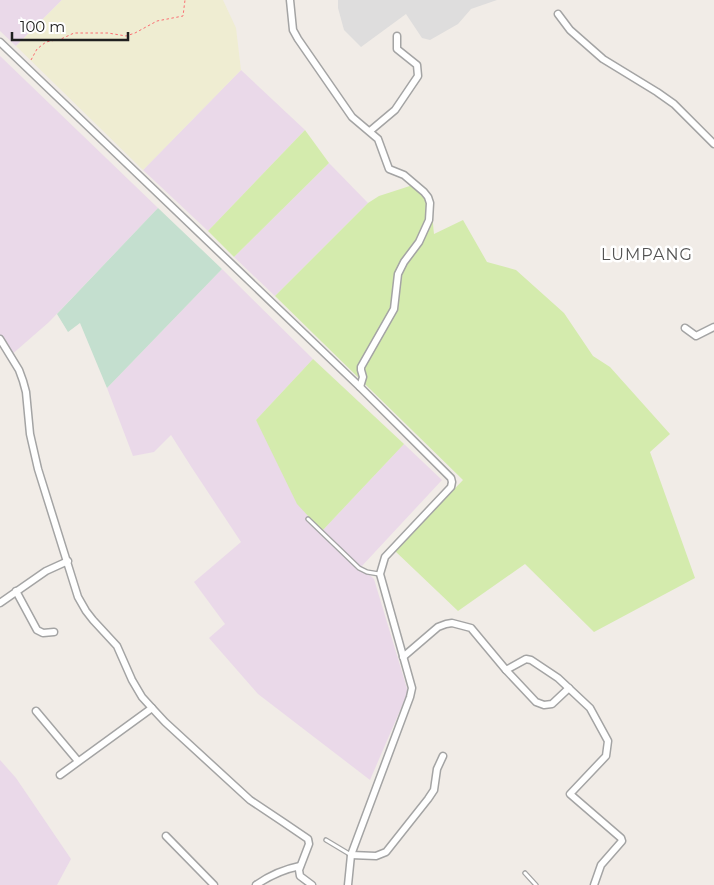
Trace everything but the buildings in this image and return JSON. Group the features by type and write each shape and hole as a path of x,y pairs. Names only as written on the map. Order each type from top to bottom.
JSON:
{"street":[{"path":"290,0 293,30 298,39 352,117 378,139 389,168 404,175 424,192 430,203 429,220 419,242 404,262 398,274 394,309 361,367 360,370 363,377 360,387"},
{"path":"558,14 570,30 603,59 674,104 714,144"},
{"path":"370,131 395,110 418,76 417,65 397,49 397,36"},
{"path":"0,42 360,387 451,478 451,487 385,557 380,574 412,688 351,855 348,885"},
{"path":"685,328 696,336 714,327"},
{"path":"0,339 19,370 23,381 26,392 30,434 38,469 78,597 93,620 117,646 142,697 165,722 250,800 308,839 309,844 299,870 300,876 312,885"},
{"path":"0,603 46,571 68,561"},
{"path":"16,591 38,630 43,633 54,632"},
{"path":"403,657 438,626 452,623 470,628 536,702 544,705 552,704 568,688"},
{"path":"506,670 526,659 531,660 558,678 590,708 608,741 606,756 570,794 621,838 622,841 601,865 594,885"},
{"path":"60,775 152,708"},
{"path":"36,711 78,761"},
{"path":"351,855 376,856 386,852 434,790 437,769 443,756"},
{"path":"166,836 214,885"},
{"path":"256,885 269,877 300,866"}],"lane":[{"path":"308,519 359,568 367,572 380,574"},
{"path":"326,840 351,855"},
{"path":"524,873 536,885"}],"path":[{"path":"26,68 37,49 46,42 61,39 74,33 108,33 126,36 157,21 183,16 185,0"}],"shaded area":[{"path":"0,0 62,0 16,46 0,31"},
{"path":"62,0 223,0 236,28 241,70 143,170 16,46"},
{"path":"338,0 497,0 471,9 458,24 430,40 422,38 406,14 361,47 344,30 338,8"},
{"path":"0,56 158,208 49,322 10,356 0,337"},
{"path":"241,70 305,130 208,231 143,170"},
{"path":"329,163 368,203 275,296 234,257"},
{"path":"222,269 313,359 256,420 322,531 404,444 442,480 361,567 374,579 408,692 370,780 258,694 209,638 225,624 194,582 241,542 171,435 154,452 133,456 107,388"},
{"path":"0,760 16,778 71,859 57,885 0,885"}],"green space":[{"path":"305,130 329,163 234,257 208,231"},
{"path":"416,184 426,196 431,207 434,234 463,220 487,262 516,270 564,313 593,356 610,367 670,434 650,452 695,578 594,632 525,564 458,611 395,551 463,480 275,296 368,203 379,196"},
{"path":"158,208 222,269 107,388 80,323 68,332 57,314"},
{"path":"313,359 404,444 322,531 297,504 256,420"}],"district":[{"name":"LUMPANG","path":"647,254"}]}
